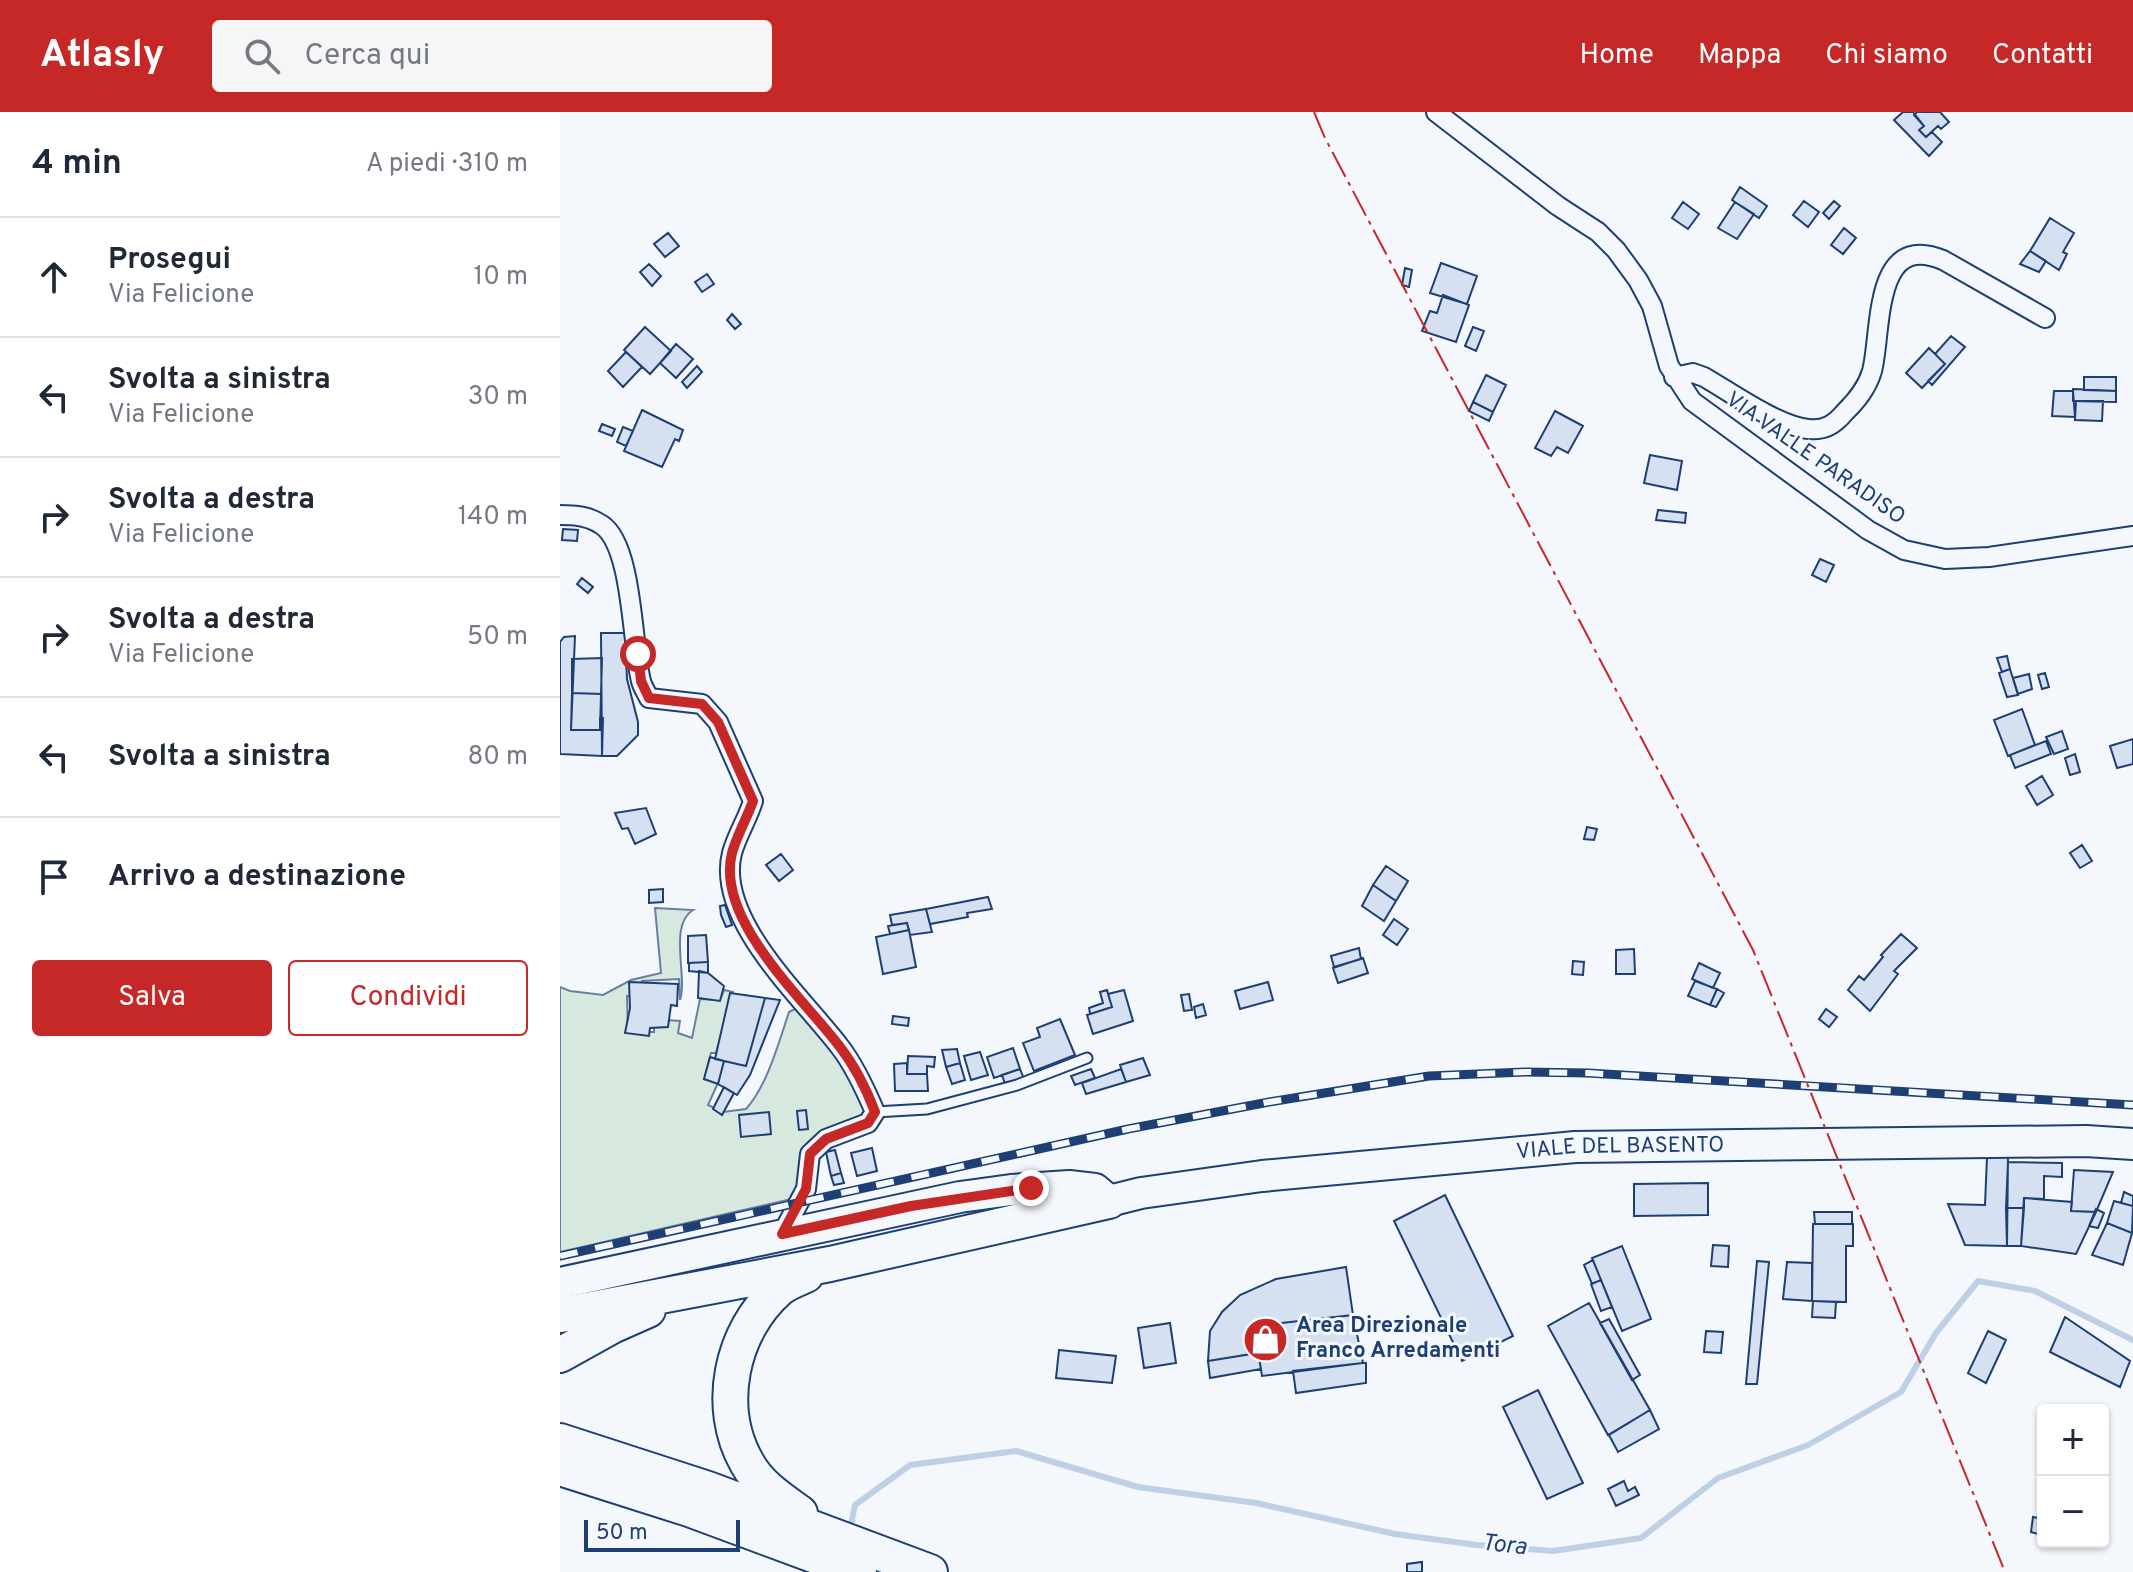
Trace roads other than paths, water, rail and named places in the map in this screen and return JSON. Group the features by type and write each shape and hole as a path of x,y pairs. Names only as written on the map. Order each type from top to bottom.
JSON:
{"highway":[{"path":"560,1315 830,1264 1109,1201"},
{"path":"830,1264 780,1287 750,1324 738,1349 729,1406 735,1436 747,1464 767,1490 833,1536"},
{"path":"560,1355 614,1325 655,1307 724,1285"},
{"path":"560,1441 626,1461 777,1529 859,1572"},
{"path":"560,1468 777,1529 833,1536 930,1572"}],"main road":[{"name":"VIALE DEL BASENTO","path":"1109,1201 1141,1193 1262,1176 1575,1147 2086,1141 2133,1144"},
{"path":"560,1283 788,1223 1011,1190 1087,1187 1102,1193 1109,1201"}],"street":[{"name":"VIA VALLE PARADISO","path":"1436,112 1558,206 1598,232 1616,250 1652,306 1674,377 1692,401 1868,530 1904,550 1945,559 1989,557 2133,536"},
{"name":"VIA VALLE PARADISO","path":"1674,377 1693,373 1704,377 1778,418 1803,428 1812,430 1832,426 1867,384 1873,368 1882,296 1895,269 1914,255 1943,260 2045,318"},
{"path":"560,515 581,515 605,526 616,545 628,584 641,681 649,698 702,704 718,722 753,801 732,854 731,880 738,905 756,946 842,1049 875,1112 868,1123 826,1139 810,1154 806,1189 788,1223"}],"lane":[{"path":"875,1112 927,1109 1017,1085 1087,1058"}],"waterway":[{"name":"Tora","path":"850,1529 855,1505 910,1465 1016,1451 1138,1487 1256,1503 1395,1534 1553,1551 1641,1538 1718,1478 1808,1445 1901,1392 1936,1333 1978,1281 2035,1291 2133,1340"}],"railway":[{"path":"560,1256 1128,1129 1429,1076 1588,1073 2133,1105"}],"place":[{"name":"Area Direzionale Franco Arredamenti","path":"1265,1339"}]}
